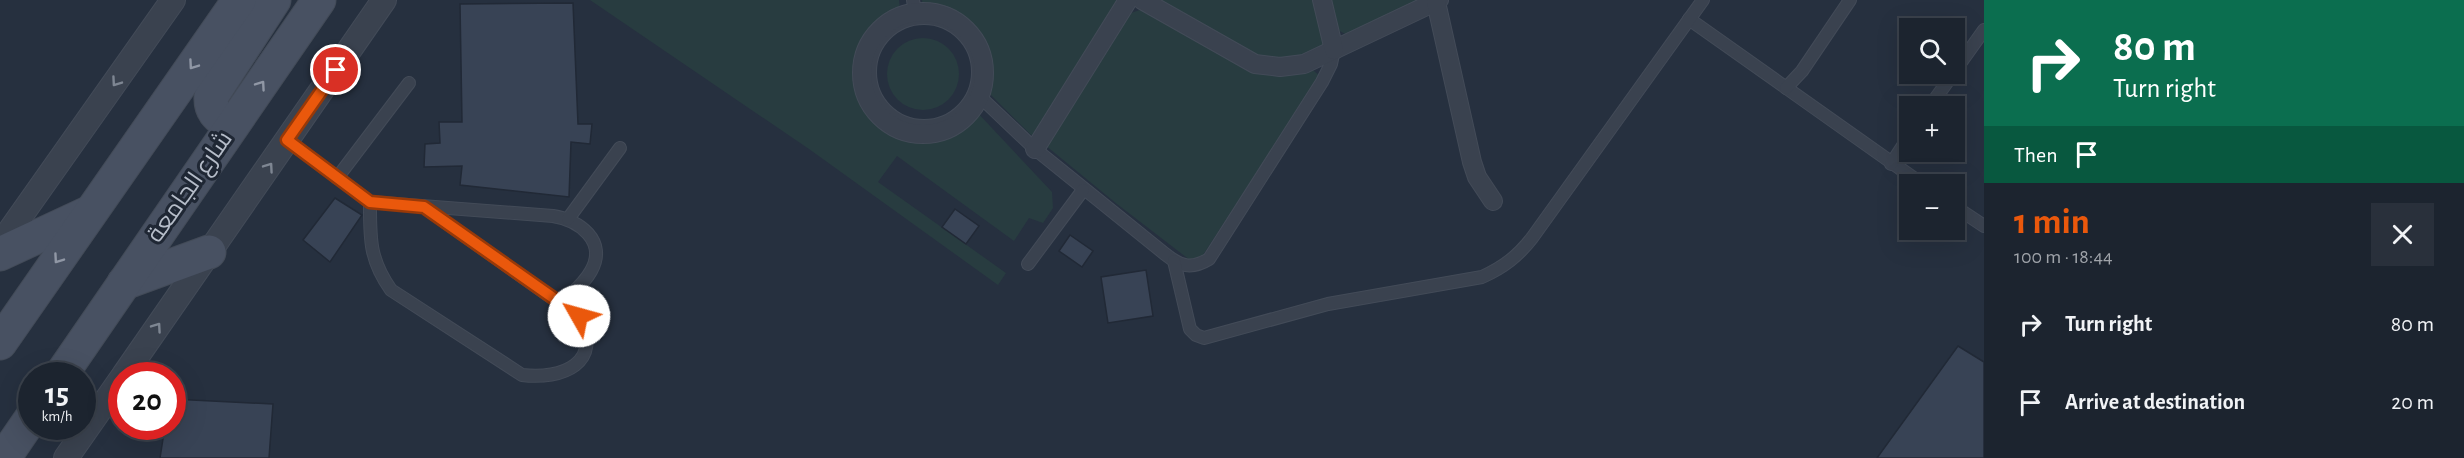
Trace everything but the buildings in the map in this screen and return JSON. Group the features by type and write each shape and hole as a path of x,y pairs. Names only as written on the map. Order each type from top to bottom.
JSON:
{"main road":[{"path":"0,343 239,0"},
{"path":"231,127 214,112 211,97 274,0"},
{"name":"شارع الجامعة","path":"70,362 319,0"},
{"path":"0,254 90,212"},
{"path":"124,283 209,252"},
{"path":"4,458 18,438"}],"street":[{"path":"0,246 173,0"},
{"path":"133,362 384,0"},
{"path":"1035,149 1128,0"},
{"path":"1142,0 1255,64 1280,67 1304,64 1438,1 1472,162 1480,183 1493,201"},
{"path":"1322,0 1334,50"},
{"path":"915,10 951,17 966,28 977,43 983,60 984,78 978,94 970,112 957,124 940,132 922,135 904,132 887,123 874,111 866,94 862,76 863,57 871,40 882,26 898,16 915,10"},
{"path":"66,458 108,398"}],"lane":[{"path":"1174,261 1190,329 1196,335 1204,338 1294,312 1482,277 1502,268 1519,254 1532,238 1703,0"},
{"path":"1786,88 1802,71 1850,0"},
{"path":"1689,19 1906,174"},
{"path":"1965,57 1984,30"},
{"path":"978,94 1035,149 1083,190 1174,261 1185,266 1198,266 1209,259 1322,82 1331,64 1334,50"},
{"path":"337,178 409,82"},
{"path":"287,140 370,202 568,219 582,226 592,239 595,254 592,270 562,303"},
{"path":"568,219 620,148"},
{"path":"1891,164 1899,152"},
{"path":"1028,264 1083,190"},
{"path":"370,202 372,253 379,273 391,290 503,365 522,375 543,378 563,372 581,360 587,347 587,331 579,316 424,207"},
{"path":"1965,213 1984,226"}],"green space":[{"path":"590,0 899,0 900,9 871,32 859,60 860,88 872,113 893,131 919,139 947,133 975,110 1052,192 1053,208 1043,223 1029,218 1014,241 897,156 878,182 1006,273 998,285 809,149"},
{"path":"922,0 1117,0 1118,5 1037,134 1031,135 984,88 984,57 973,33 952,16 939,10 923,7"},
{"path":"1150,0 1316,0 1324,43 1322,48 1293,62 1261,59"},
{"path":"1328,0 1431,0 1349,36 1338,30"},
{"path":"1140,10 1155,15 1258,71 1309,67 1320,76 1195,264 1045,145 1128,14"},
{"path":"923,38 943,44 953,54 959,74 953,94 943,104 923,110 903,104 893,94 887,74 893,54 903,44"}],"route":[{"path":"336,70 287,140 370,202 424,207 579,316"}]}
